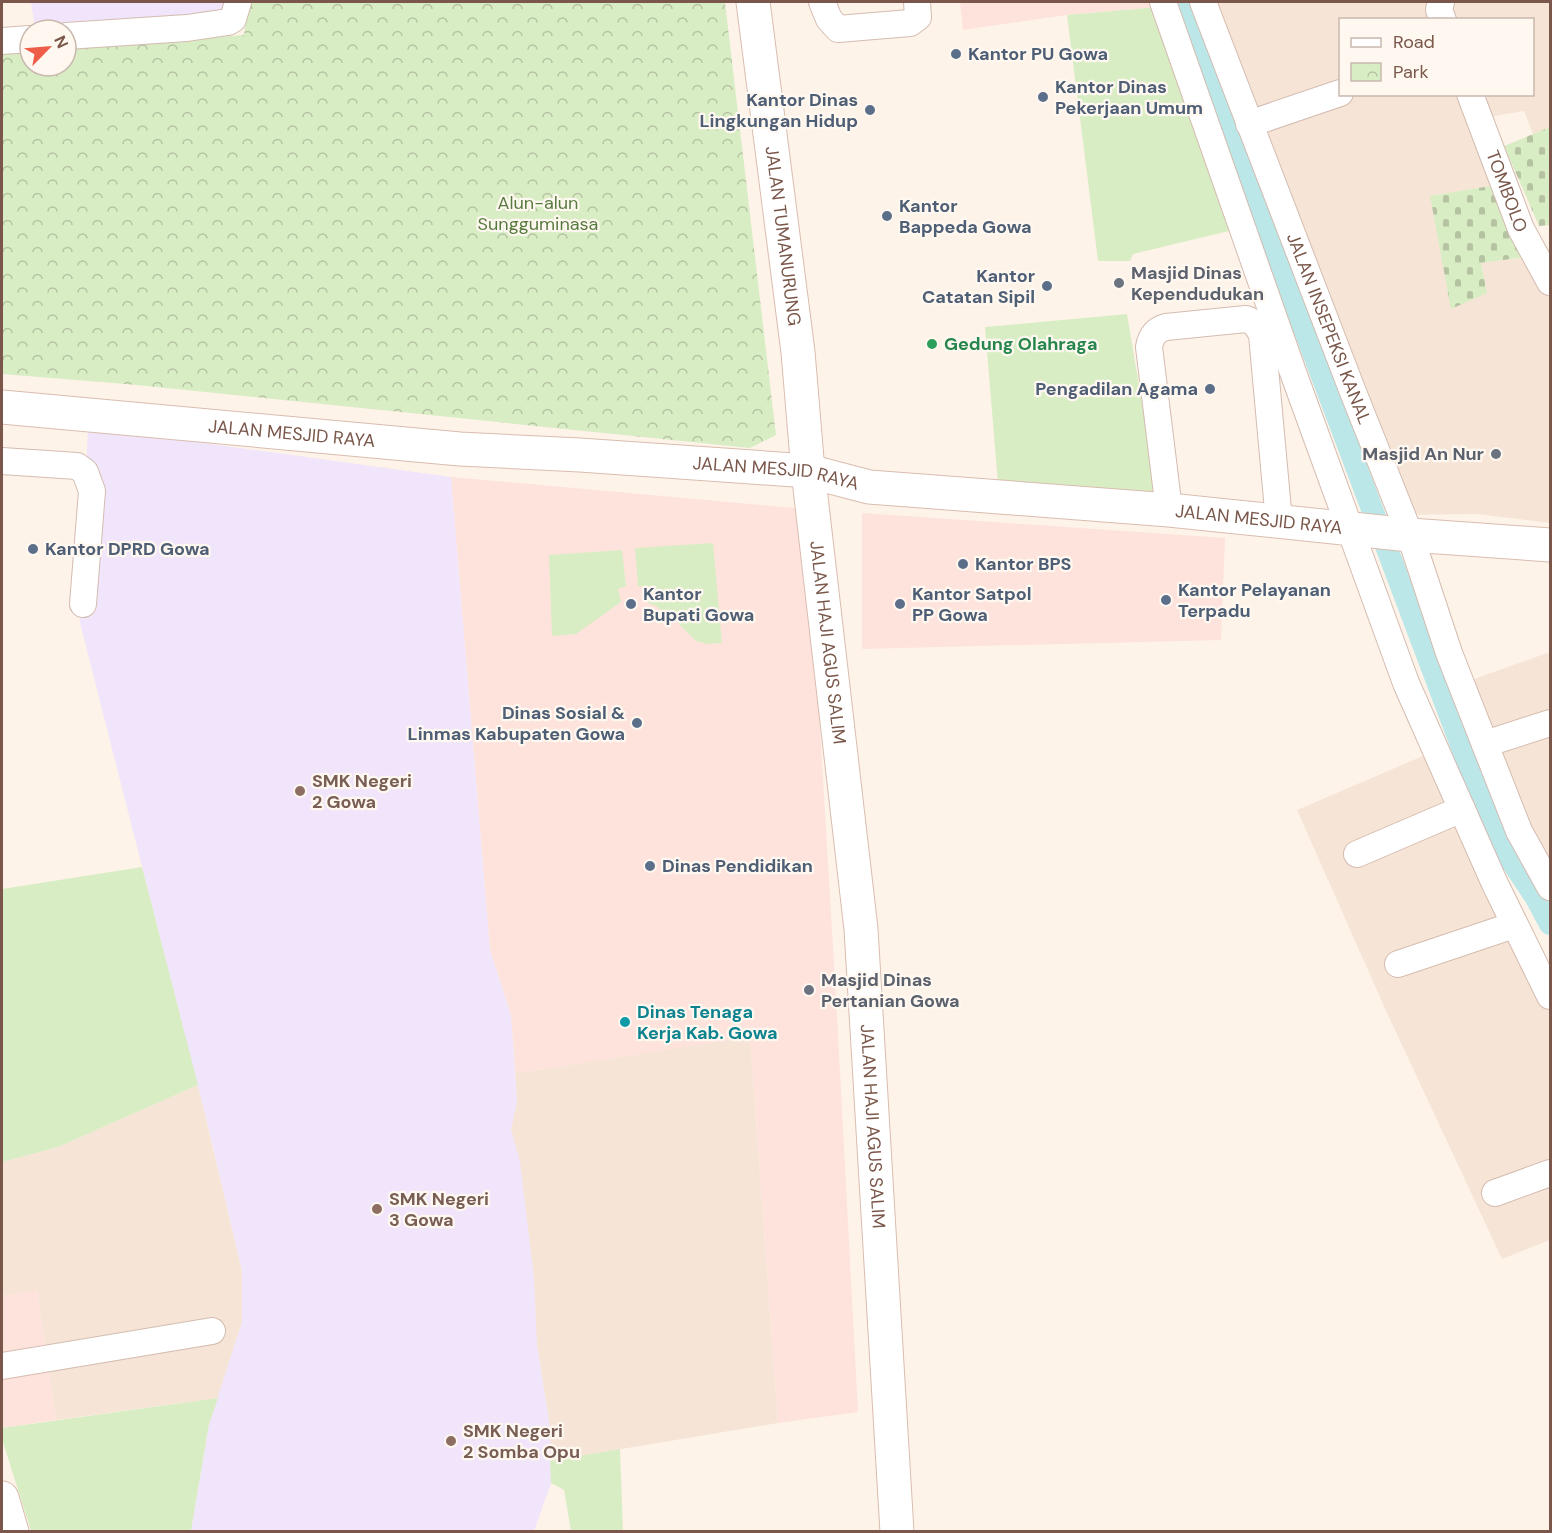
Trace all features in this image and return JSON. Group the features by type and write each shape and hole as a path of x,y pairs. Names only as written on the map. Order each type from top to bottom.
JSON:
{"street":[{"path":"78,35 187,28 228,22 233,19 238,2"},
{"name":"JALAN TUMANURUNG","path":"753,2 798,352 808,471"},
{"path":"822,2 829,19 838,28 910,23 918,17 917,2"},
{"path":"1163,2 1294,375 1353,529 1406,683 1514,925 1551,996"},
{"name":"JALAN INSEPEKSI KANAL","path":"1203,2 1406,534 1449,653 1520,831 1551,887"},
{"path":"1441,2 1439,10 1442,18"},
{"path":"2,41 18,40"},
{"path":"1249,124 1339,94"},
{"name":"TOMBOLO","path":"1471,96 1521,229 1551,282"},
{"path":"1169,510 1149,347 1151,339 1159,329 1166,327 1245,319 1258,327 1262,335 1279,521"},
{"name":"JALAN MESJID RAYA","path":"2,406 460,449 808,471 869,487 1169,510 1406,534 1551,544"},
{"path":"2,461 77,466 85,472 92,491 83,604"},
{"name":"JALAN HAJI AGUS SALIM","path":"808,471 861,929 897,1532"},
{"path":"1485,744 1551,723"},
{"path":"1357,855 1462,809"},
{"path":"1398,964 1514,925"},
{"path":"1495,1192 1551,1173"},
{"path":"2,1366 212,1331"},
{"path":"2,1498 12,1532"}],"shaded area":[{"path":"31,2 241,2 239,19 78,26 78,18 33,18"},
{"path":"960,2 1155,2 1158,7 1067,15 963,30"},
{"path":"1197,2 1550,2 1550,127 1533,134 1524,111 1482,118 1496,185 1431,196 1480,263 1526,257 1550,267 1550,523 1477,514 1391,515"},
{"path":"88,427 451,477 490,950 511,1015 517,1101 511,1129 520,1162 534,1277 537,1345 550,1428 551,1483 534,1531 191,1531 209,1424 242,1322 242,1271 206,1118 80,623"},
{"path":"451,477 807,509 858,1412 778,1423 750,1037 526,1072 515,1071 511,1015 490,950"},
{"path":"862,513 1225,538 1221,640 862,649"},
{"path":"1550,652 1550,895 1460,684"},
{"path":"1439,749 1550,969 1550,1240 1502,1259 1387,1013 1297,810"},
{"path":"750,1036 778,1423 550,1461 550,1428 537,1345 511,1129 517,1101 515,1071 526,1072"},
{"path":"198,1085 242,1271 242,1322 218,1398 56,1420 37,1291 2,1296 2,1162 58,1147"},
{"path":"37,1290 56,1420 2,1428 2,1296"}],"green space":[{"name":"Alun-alun Sungguminasa","path":"248,2 725,2 776,435 750,448 137,385 2,374 2,49 18,48 18,78 78,78 78,46 244,35"},
{"path":"1158,7 1233,230 1133,254 1130,261 1098,261 1067,15"},
{"path":"1550,127 1550,225 1539,226 1504,146"},
{"path":"1496,185 1526,257 1481,263 1487,293 1451,309 1430,196"},
{"path":"1127,314 1158,498 998,484 985,327"},
{"path":"713,543 722,643 707,644 696,641 674,619 646,602 644,587 638,586 635,548"},
{"path":"622,550 626,586 618,589 621,602 576,634 552,636 549,555"},
{"path":"142,867 198,1085 58,1147 2,1162 2,889"},
{"path":"218,1398 209,1424 191,1531 31,1531 2,1439 2,1428"},
{"path":"620,1449 623,1531 571,1531 564,1490 551,1483 550,1461"}],"waterway":[{"path":"1181,2 1496,838 1536,898 1550,924"}],"place":[{"name":"Kantor PU Gowa","path":"956,54"},
{"name":"Kantor Dinas Pekerjaan Umum","path":"1043,97"},
{"name":"Kantor Dinas Lingkungan Hidup","path":"870,110"},
{"name":"Kantor Bappeda Gowa","path":"887,216"},
{"name":"Masjid Dinas Kependudukan","path":"1119,283"},
{"name":"Kantor Catatan Sipil","path":"1047,286"},
{"name":"Gedung Olahraga","path":"932,344"},
{"name":"Pengadilan Agama","path":"1210,389"},
{"name":"Masjid An Nur","path":"1496,454"},
{"name":"Kantor DPRD Gowa","path":"33,549"},
{"name":"Kantor BPS","path":"963,564"},
{"name":"Kantor Pelayanan Terpadu","path":"1166,600"},
{"name":"Kantor Bupati Gowa","path":"631,604"},
{"name":"Kantor Satpol PP Gowa","path":"900,604"},
{"name":"Dinas Sosial & Linmas Kabupaten Gowa","path":"637,723"},
{"name":"SMK Negeri 2 Gowa","path":"300,791"},
{"name":"Dinas Pendidikan","path":"650,866"},
{"name":"Masjid Dinas Pertanian Gowa","path":"809,990"},
{"name":"Dinas Tenaga Kerja Kab. Gowa","path":"625,1022"},
{"name":"SMK Negeri 3 Gowa","path":"377,1209"},
{"name":"SMK Negeri 2 Somba Opu","path":"451,1441"}]}
